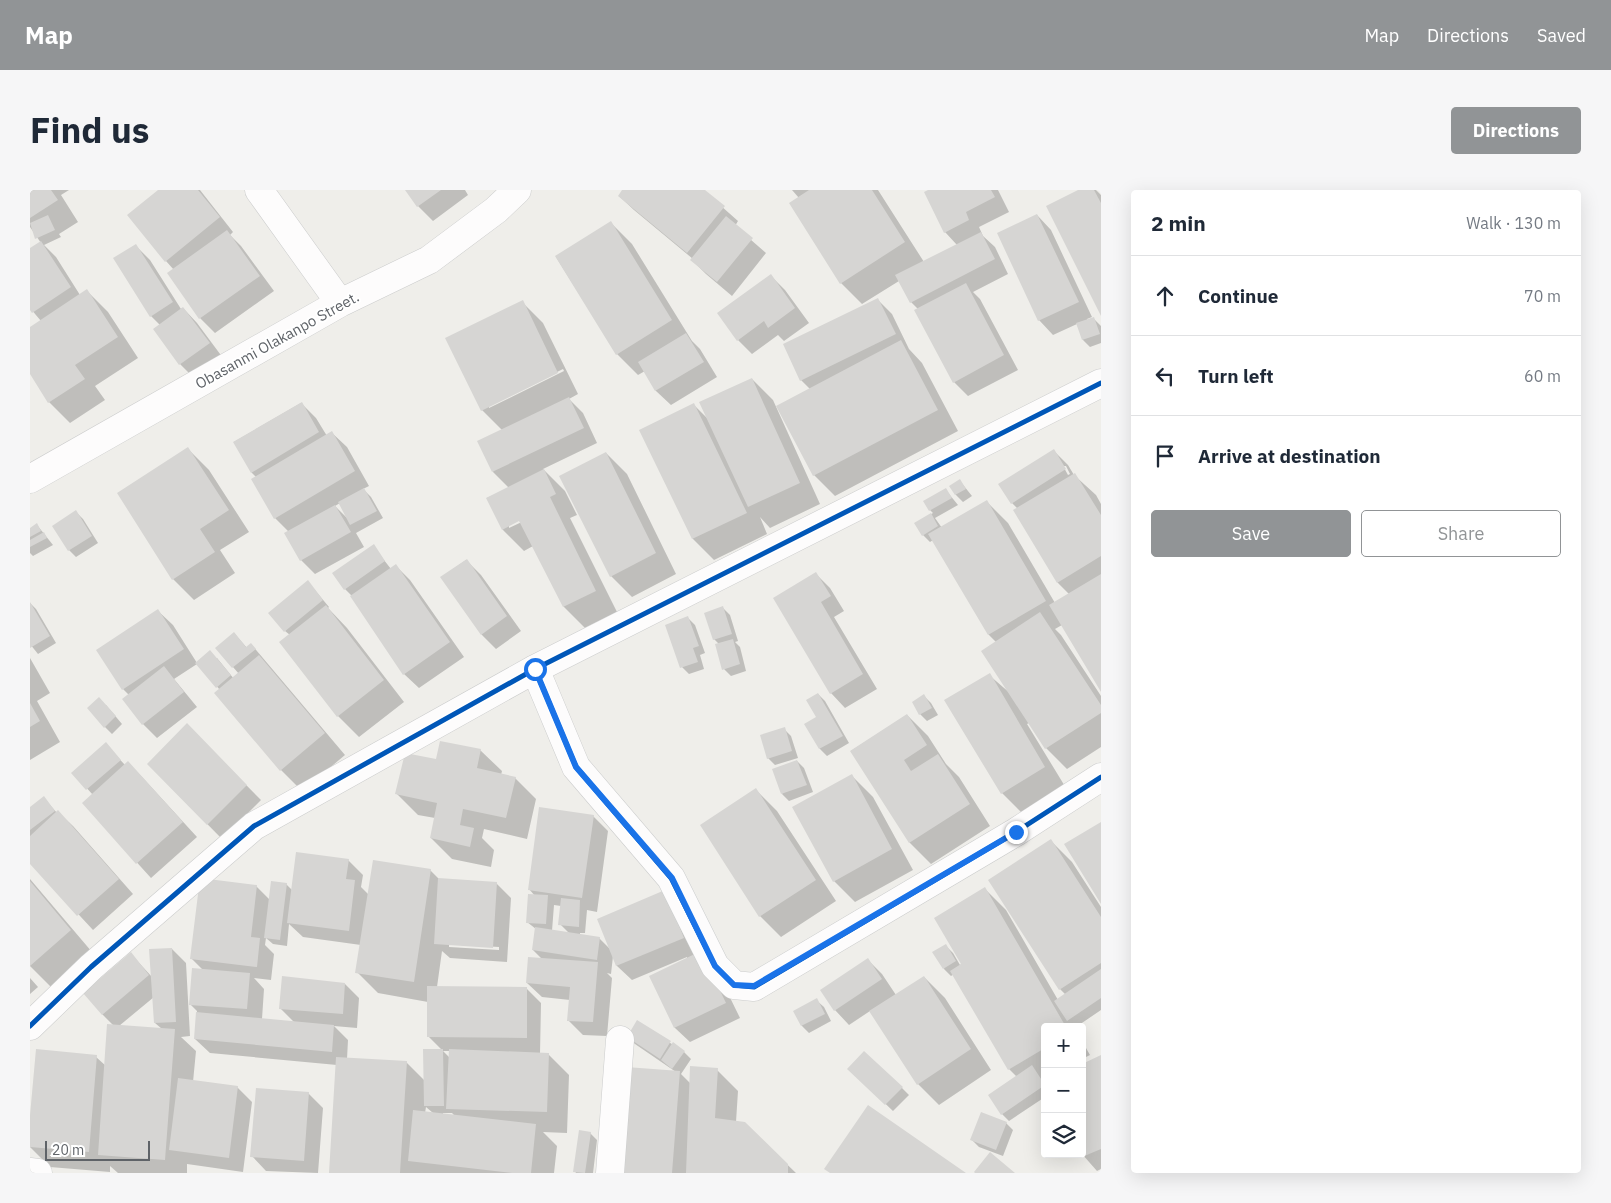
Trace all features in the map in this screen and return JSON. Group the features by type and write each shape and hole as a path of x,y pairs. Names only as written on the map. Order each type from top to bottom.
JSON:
{"street":[{"path":"259,190 340,303"},
{"name":"Obasanmi Olakanpo Street.","path":"30,479 340,303 428,260 496,210 517,190"},
{"path":"30,1026 91,967 254,826 535,669 1100,386"},
{"path":"535,669 576,767 672,878 715,966 734,985 754,986 1016,832 1101,777"},
{"path":"610,1173 620,1040"},
{"path":"30,1172 38,1173"}],"building":[{"path":"30,190 51,190 58,200 30,218"},
{"path":"158,190 198,190 220,217 165,262 127,215"},
{"path":"405,190 441,190 417,207"},
{"path":"622,190 705,190 725,206 687,253 618,196"},
{"path":"809,190 872,190 905,242 840,284 789,203"},
{"path":"928,190 991,190 995,197 966,212 969,220 944,233 924,192"},
{"path":"1078,190 1094,190 1101,203 1101,316 1046,206"},
{"path":"1037,214 1079,302 1038,321 997,233"},
{"path":"48,215 55,230 35,239 30,223"},
{"path":"726,216 753,238 717,282 690,260"},
{"path":"611,221 672,320 616,355 555,256"},
{"path":"227,230 260,276 199,319 167,273"},
{"path":"981,232 995,259 910,303 895,275"},
{"path":"41,241 71,287 32,313 30,310 30,248"},
{"path":"136,244 173,302 150,317 113,258"},
{"path":"771,274 795,308 768,328 764,321 737,341 717,313"},
{"path":"966,283 1004,355 953,383 914,310"},
{"path":"87,289 118,337 75,365 85,379 48,403 30,374 30,327"},
{"path":"878,298 896,334 800,381 783,344"},
{"path":"523,300 558,373 481,411 445,338"},
{"path":"183,307 210,343 179,365 153,329"},
{"path":"1094,317 1100,334 1082,340 1076,323"},
{"path":"686,333 704,362 655,391 638,362"},
{"path":"901,340 938,410 813,476 776,406"},
{"path":"752,378 800,483 748,507 699,402"},
{"path":"569,397 584,428 492,472 477,441"},
{"path":"302,402 319,432 251,473 233,442"},
{"path":"694,403 747,513 692,539 639,430"},
{"path":"332,431 355,471 274,519 251,479"},
{"path":"188,447 229,510 200,529 215,552 172,580 117,493"},
{"path":"1054,449 1066,469 1011,504 998,484"},
{"path":"606,452 656,553 610,577 559,476"},
{"path":"544,469 556,494 550,497 596,591 563,607 519,521 502,530 486,498"},
{"path":"1075,473 1101,515 1101,556 1057,583 1013,510"},
{"path":"960,479 966,489 955,495 949,486"},
{"path":"364,488 377,511 350,525 338,502"},
{"path":"946,488 952,498 929,511 923,501"},
{"path":"987,500 1046,601 988,635 928,534"},
{"path":"335,505 351,532 300,561 284,533"},
{"path":"76,510 92,536 68,551 52,526"},
{"path":"931,513 938,526 922,536 914,523"},
{"path":"37,523 41,531 30,537 30,528"},
{"path":"44,532 47,538 30,547 30,540"},
{"path":"374,544 385,561 344,590 332,573"},
{"path":"467,559 507,616 481,635 440,577"},
{"path":"396,564 450,642 403,675 350,596"},
{"path":"816,572 831,596 821,602 863,674 830,694 773,598"},
{"path":"1101,574 1101,692 1049,605"},
{"path":"308,580 323,600 284,632 268,613"},
{"path":"30,602 50,636 30,648"},
{"path":"326,605 384,680 337,717 279,642"},
{"path":"723,606 732,634 713,640 704,613"},
{"path":"158,609 184,649 122,690 96,650"},
{"path":"1040,612 1101,705 1101,713 1045,749 981,651"},
{"path":"688,616 699,646 693,648 698,662 680,668 665,625"},
{"path":"234,632 246,647 251,643 256,649 232,668 215,648"},
{"path":"733,639 740,664 722,670 715,644"},
{"path":"210,650 231,675 216,688 195,663"},
{"path":"259,655 325,733 280,771 214,693"},
{"path":"164,666 184,692 142,725 122,699"},
{"path":"990,673 1045,767 1001,794 944,700"},
{"path":"818,693 843,736 819,749 804,724 816,717 806,700"},
{"path":"924,694 932,708 919,715 912,702"},
{"path":"99,697 116,716 104,728 87,708"},
{"path":"30,703 40,721 30,727"},
{"path":"907,714 927,745 904,760 911,771 938,754 970,804 909,843 850,751"},
{"path":"187,723 247,785 207,825 147,764"},
{"path":"785,727 792,751 767,759 760,735"},
{"path":"440,741 481,749 477,768 516,777 506,818 463,809 460,825 474,828 470,847 430,838 437,803 395,794 405,753 436,759"},
{"path":"106,742 121,760 86,790 71,773"},
{"path":"797,760 807,785 781,794 772,769"},
{"path":"128,761 183,822 136,864 82,803"},
{"path":"852,774 892,849 833,882 792,807"},
{"path":"756,788 816,880 759,917 700,825"},
{"path":"44,796 55,811 30,830 30,807"},
{"path":"539,807 594,815 582,898 528,890"},
{"path":"58,810 119,879 77,916 30,864 30,836"},
{"path":"1101,822 1101,904 1064,844"},
{"path":"1051,839 1101,917 1101,963 1059,990 988,880"},
{"path":"296,852 349,859 346,879 355,880 349,931 287,923"},
{"path":"373,860 431,869 414,982 355,973"},
{"path":"200,878 257,885 251,937 260,938 257,967 190,959"},
{"path":"438,878 497,882 493,948 434,944"},
{"path":"30,881 71,930 30,966"},
{"path":"271,881 287,883 280,940 264,938"},
{"path":"985,887 1064,1023 1041,1023 1041,1050 1008,1070 950,971 961,964 934,918"},
{"path":"665,890 684,938 616,966 597,919"},
{"path":"528,894 548,895 546,924 526,923"},
{"path":"561,898 580,900 579,927 558,925"},
{"path":"535,927 600,937 597,960 532,950"},
{"path":"946,944 956,961 943,969 932,952"},
{"path":"172,948 176,1022 154,1023 149,949"},
{"path":"701,951 726,1003 674,1028 649,976"},
{"path":"131,952 149,975 102,1015 83,993"},
{"path":"528,957 598,962 593,1022 567,1021 570,987 526,983"},
{"path":"868,958 882,979 834,1011 820,990"},
{"path":"192,968 250,973 247,1009 189,1005"},
{"path":"1101,969 1101,998 1067,1021 1054,1001"},
{"path":"282,976 345,983 343,1014 279,1009"},
{"path":"924,976 971,1049 917,1085 869,1011"},
{"path":"427,986 527,987 527,1038 427,1037"},
{"path":"817,998 825,1014 801,1026 793,1011"},
{"path":"196,1012 334,1025 332,1052 194,1039"},
{"path":"637,1020 671,1041 660,1059 627,1037"},
{"path":"107,1024 175,1029 165,1160 98,1155"},
{"path":"673,1042 685,1051 672,1069 661,1060"},
{"path":"36,1049 97,1055 89,1152 30,1147 30,1115"},
{"path":"423,1049 443,1049 444,1106 424,1106"},
{"path":"449,1049 549,1053 547,1112 446,1109"},
{"path":"864,1051 903,1087 885,1105 847,1069"},
{"path":"1101,1055 1101,1149 1086,1155 1086,1068 1086,1062"},
{"path":"336,1057 407,1061 400,1173 329,1173"},
{"path":"1032,1065 1041,1079 1041,1088 1001,1115 988,1095"},
{"path":"690,1066 718,1068 715,1118 745,1122 788,1164 788,1173 686,1173"},
{"path":"626,1067 680,1071 672,1173 619,1173"},
{"path":"178,1078 238,1086 229,1158 169,1150"},
{"path":"256,1088 309,1092 304,1161 250,1157"},
{"path":"868,1105 966,1173 830,1173 824,1169"},
{"path":"413,1110 536,1124 531,1173 512,1173 408,1161"},
{"path":"981,1112 1007,1122 996,1150 970,1140"},
{"path":"579,1130 591,1132 585,1173 573,1172"},
{"path":"990,1152 1015,1173 975,1173"}],"cycle path":[{"path":"30,1026 91,967 254,826 535,669 1101,383"},
{"path":"535,669 576,767 671,878 715,966 734,985 754,987 1016,832 1101,777"}],"route":[{"path":"535,669 576,767 672,878 715,966 734,985 754,986 1016,832"}]}
